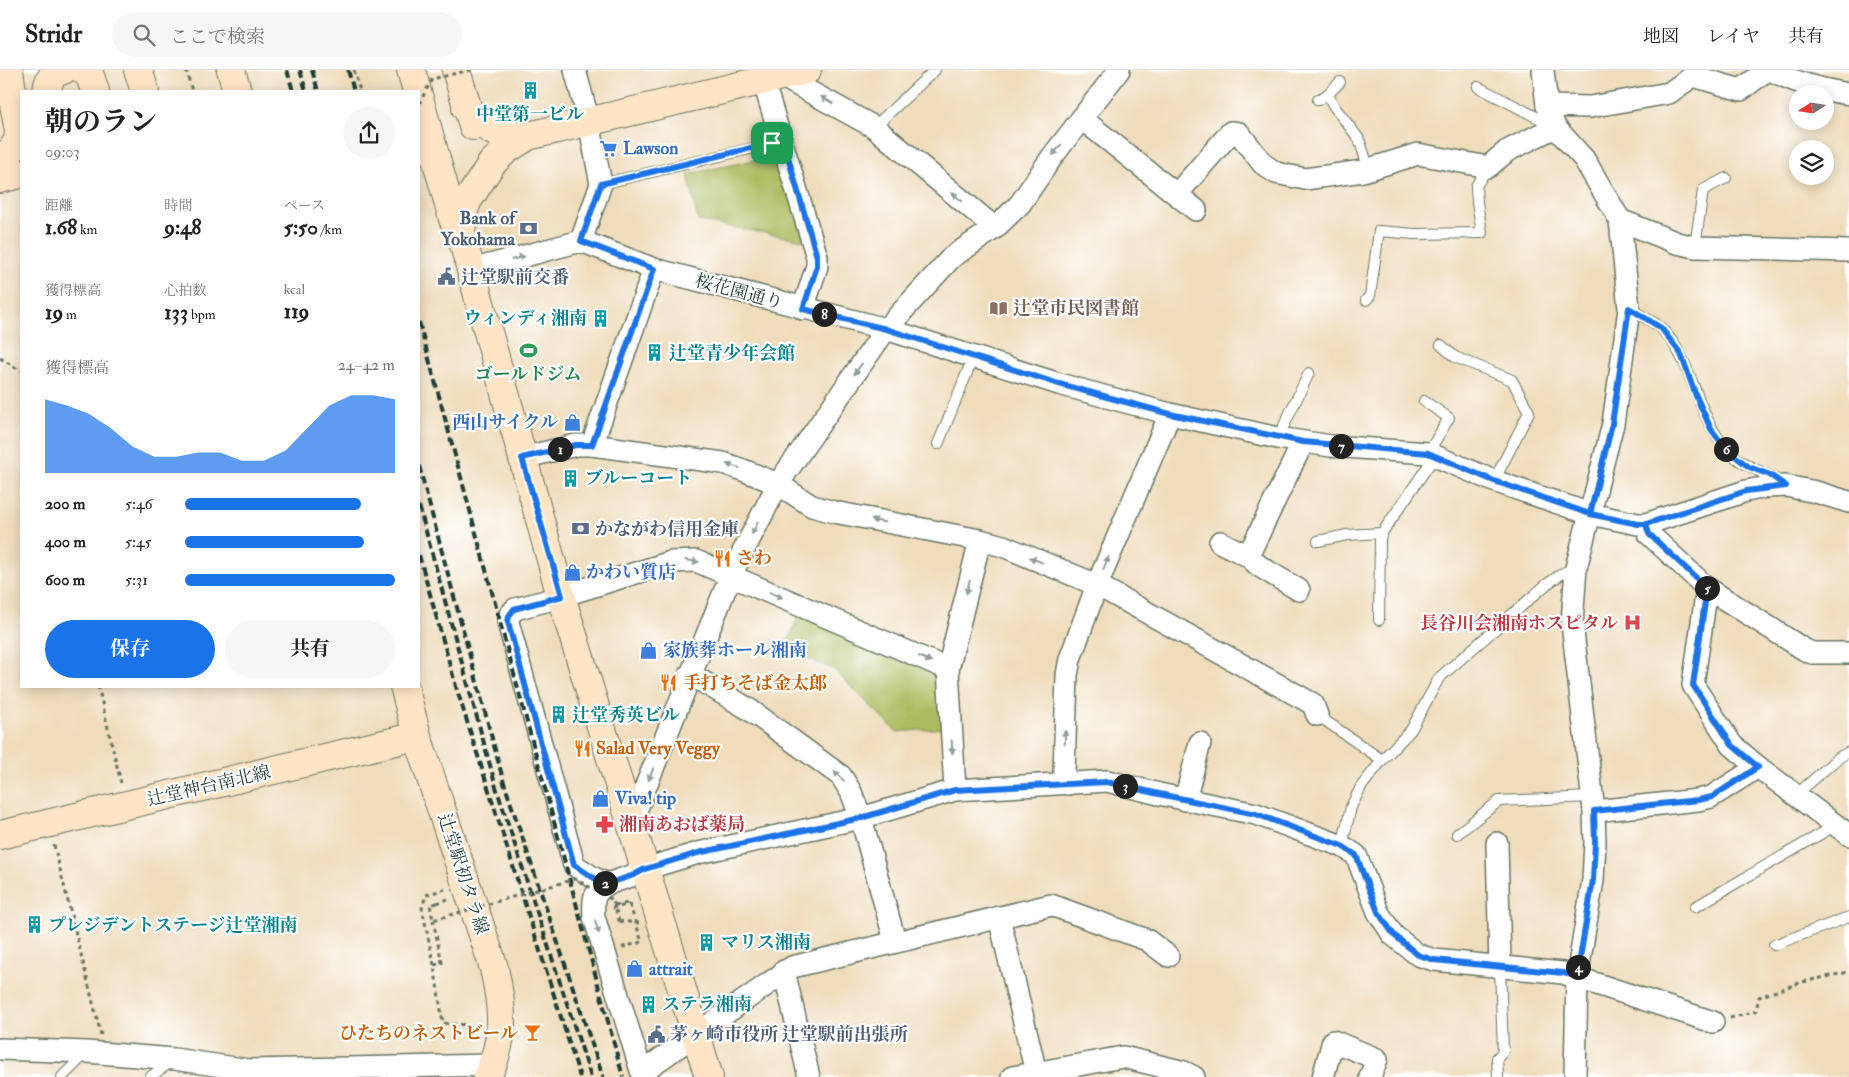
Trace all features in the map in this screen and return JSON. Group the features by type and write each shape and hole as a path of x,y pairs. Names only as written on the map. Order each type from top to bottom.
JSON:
{"street":[{"path":"9,70 12,99 19,131 18,141 10,165"},
{"path":"47,90 48,82 55,72 63,70"},
{"path":"83,70 90,76 95,90"},
{"path":"138,70 145,90"},
{"path":"231,70 237,90"},
{"path":"411,70 417,90"},
{"path":"456,70 466,108 488,169"},
{"path":"471,270 581,241 601,184 589,122 575,70"},
{"path":"631,823 731,575 778,484 886,329 952,257 995,228 1020,204 1052,157 1119,70"},
{"path":"1543,70 1547,106 1555,127 1584,159 1620,220 1629,308 1612,424 1576,568 1572,623 1593,804 1595,843 1593,880 1577,976 1575,1077"},
{"path":"1547,106 1590,107 1669,93 1689,73 1741,90 1769,70 1795,82 1818,89 1849,94"},
{"path":"466,108 491,132 505,136 528,136 771,76 874,127 995,228"},
{"path":"771,76 783,140 817,257 817,266 803,309"},
{"path":"420,102 453,219 461,234 562,596 709,1077"},
{"path":"1082,118 1196,210"},
{"path":"1177,194 1231,132 1239,133 1263,164 1276,173 1305,178 1369,169 1418,154 1488,167 1507,151 1555,127"},
{"path":"461,234 463,212 468,200 488,169 506,150 528,136"},
{"path":"443,185 488,169"},
{"path":"0,189 20,194"},
{"path":"1620,220 1677,243 1696,248 1849,251"},
{"name":"桜花園通り","path":"581,241 654,269 886,329 1059,384 1170,414 1303,442 1431,455 1494,481 1590,514 1638,524 1646,524 1746,491 1786,486 1816,492 1849,502"},
{"path":"592,445 654,269"},
{"path":"1068,784 1064,774 1067,675 1070,659 1097,585 1170,414"},
{"path":"1248,556 1303,442"},
{"path":"522,458 576,445 592,445 722,463 778,484 812,506 1003,546 1097,585 1313,704 1317,715"},
{"path":"1646,524 1649,534 1707,588 1805,650 1812,652 1849,653"},
{"path":"955,790 948,669 980,540"},
{"path":"1220,542 1248,556 1259,566 1299,590"},
{"path":"607,884 574,865 508,622 509,616 514,609 678,561 696,561 948,669"},
{"path":"1707,588 1693,685 1732,745 1758,767 1797,794 1842,830"},
{"path":"690,674 750,710 841,776 851,792 861,818 895,941"},
{"name":"辻堂駅初タラ線","path":"405,688 418,736 496,976 501,1000 501,1031 490,1071"},
{"name":"辻堂神台南北線","path":"0,835 418,736"},
{"path":"1185,800 1200,743"},
{"path":"1593,804 1698,800 1712,797 1758,767"},
{"path":"1168,956 1147,940 1051,905 792,966 642,1075 594,917 593,903 596,892 607,884 634,875 645,869 698,853 861,818 955,790 1107,782 1256,814 1342,846 1356,855 1378,912 1394,935 1418,955 1434,960 1577,976 1713,1022"},
{"path":"1496,843 1500,967"},
{"path":"999,917 1036,1074"},
{"path":"784,971 809,1077"},
{"path":"1323,1077 1333,1041 1378,1059 1370,1077"},
{"path":"0,1049 95,1046 246,1073 490,1071"},
{"path":"1012,1077 1122,1058 1184,1072 1194,1077"}],"lane":[{"path":"874,127 935,70"},
{"path":"1318,100 1328,94 1340,82"},
{"path":"1478,87 1555,127"},
{"path":"1328,94 1333,105 1359,139 1369,169"},
{"path":"601,184 783,140"},
{"path":"1366,300 1370,296 1379,231 1415,234 1482,232 1476,186 1488,167"},
{"path":"1696,248 1703,190 1726,178"},
{"path":"1629,308 1661,328 1681,354 1696,396 1711,429 1726,449 1749,467 1770,475 1786,486"},
{"path":"1441,346 1455,357 1512,380 1529,412 1494,481"},
{"path":"938,444 973,358"},
{"path":"1278,438 1309,373"},
{"path":"1379,620 1380,540 1382,533 1431,455 1449,418 1424,402"},
{"path":"1318,540 1347,535 1382,533"},
{"path":"1342,846 1351,807 1361,787 1382,760 1411,730 1439,678 1547,584 1563,573 1576,568"},
{"path":"1317,715 1382,760"},
{"path":"1797,794 1838,758 1849,752"},
{"path":"1457,834 1499,801 1593,804"},
{"path":"1694,907 1842,830"},
{"path":"1774,945 1849,917"},
{"path":"1498,1077 1497,1058 1503,1052 1500,967"},
{"path":"62,1077 95,1046"},
{"path":"150,1077 174,1059"}],"path":[{"path":"186,70 192,90"},
{"path":"354,70 360,90"},
{"path":"420,102 432,79 470,70"},
{"path":"0,358 20,370"},
{"path":"98,688 122,786"},
{"path":"53,843 95,1046"},
{"path":"433,920 575,879 613,900 619,921 639,924"},
{"path":"446,889 426,895 422,908 444,1023 466,1025"},
{"path":"434,965 442,963 430,905 449,899"},
{"path":"615,906 629,903 642,942 620,948 618,940"},
{"path":"608,909 637,904"},
{"path":"1713,1022 1756,1011 1760,997 1802,982 1849,972"}],"green space":[{"path":"778,155 804,240 698,221 688,174"},
{"path":"800,612 941,673 945,728 897,732 833,669 785,649"}],"railway":[{"path":"287,70 293,90"},
{"path":"300,70 306,90"},
{"path":"312,70 318,90"},
{"path":"348,70 354,90"},
{"path":"420,326 623,1077"},
{"path":"420,470 504,783 603,1077"},
{"path":"420,510 496,787 591,1077"},
{"path":"420,559 457,690 580,1077"}],"place":[{"name":"中堂第一ビル","path":"530,91"},
{"name":"Lawson","path":"609,148"},
{"name":"Bank of Yokohama","path":"529,228"},
{"name":"辻堂駅前交番","path":"447,277"},
{"name":"辻堂市民図書館","path":"999,308"},
{"name":"ウィンディ湘南","path":"601,318"},
{"name":"ゴールドジム","path":"528,351"},
{"name":"辻堂青少年会館","path":"655,353"},
{"name":"西山サイクル","path":"572,422"},
{"name":"ブルーコート","path":"571,478"},
{"name":"かながわ信用金庫","path":"581,529"},
{"name":"さわ","path":"722,558"},
{"name":"かわい質店","path":"572,572"},
{"name":"長谷川会湘南ホスピタル","path":"1632,623"},
{"name":"家族葬ホール湘南","path":"649,650"},
{"name":"手打ちそば金太郎","path":"669,683"},
{"name":"辻堂秀英ビル","path":"558,715"},
{"name":"Salad Very Veggy","path":"582,748"},
{"name":"Viva! tip","path":"601,798"},
{"name":"湘南あおば薬局","path":"605,824"},
{"name":"プレジデントステージ辻堂湘南","path":"34,925"},
{"name":"マリス湘南","path":"707,942"},
{"name":"attrait","path":"635,969"},
{"name":"ステラ湘南","path":"648,1004"},
{"name":"ひたちのネストビール","path":"532,1033"},
{"name":"茅ヶ崎市役所 辻堂駅前出張所","path":"656,1034"}],"route":[{"path":"772,143 601,184 581,241 654,269 592,445 576,445 522,458 562,596 514,609 509,616 508,622 574,865 594,878 607,884 634,875 645,869 698,853 861,818 955,790 1107,782 1256,814 1342,846 1356,855 1378,912 1394,935 1418,955 1434,960 1577,976 1593,880 1594,811 1712,797 1758,767 1732,745 1693,685 1707,588 1649,534 1646,524 1590,514 1612,424 1629,308 1661,328 1681,354 1696,396 1711,429 1726,449 1749,467 1770,475 1786,486 1746,491 1646,524 1638,524 1590,514 1494,481 1428,453 1331,446 1303,442 1170,414 1059,384 886,329 803,309 817,266 817,257 783,140 772,143"}]}
